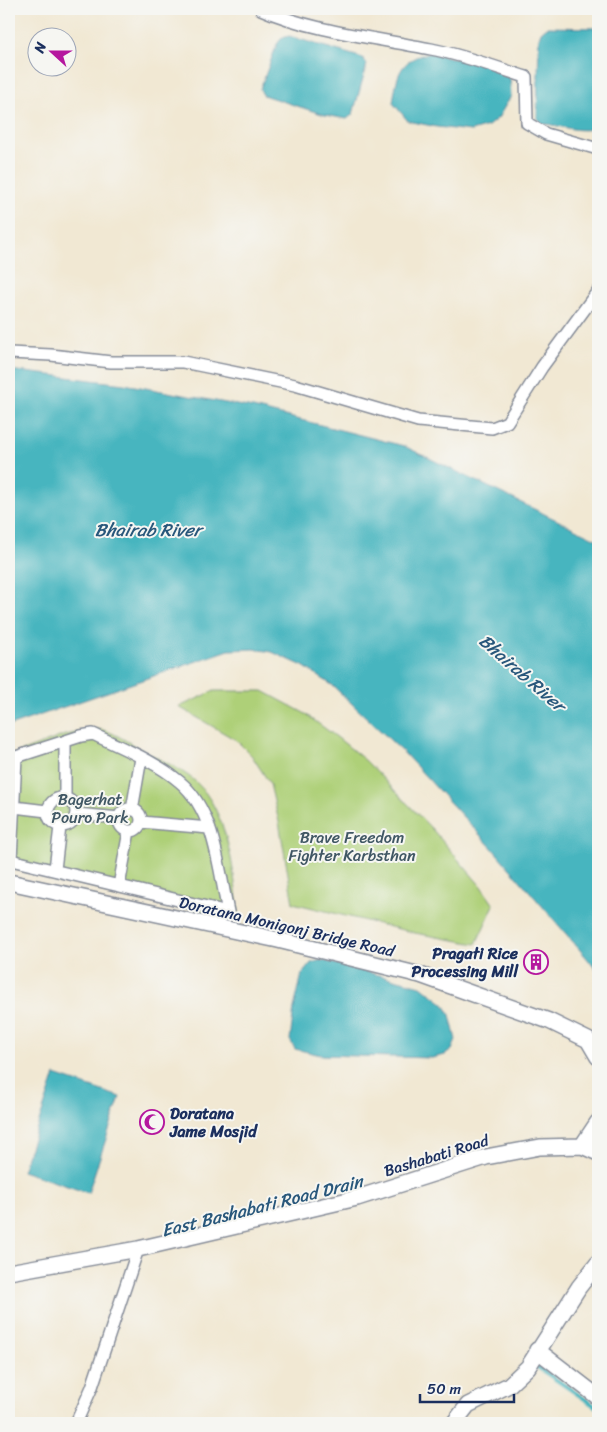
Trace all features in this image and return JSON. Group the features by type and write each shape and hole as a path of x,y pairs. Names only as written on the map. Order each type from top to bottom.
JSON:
{"street":[{"path":"261,9 285,19 431,49 526,77 527,123 546,134 598,149"},
{"path":"9,353 51,354 111,362 183,362 295,385 418,421 492,428 507,422 542,367 598,291"},
{"path":"93,734 141,758 181,782 196,800 209,828 228,912 55,869 11,860 16,757 65,741 93,734"},
{"path":"65,741 65,798"},
{"path":"132,810 141,758"},
{"path":"65,798 74,804 76,814 72,822 60,827 50,821 48,811 51,802 65,798"},
{"path":"14,807 48,811"},
{"path":"132,810 139,814 141,822 136,829 129,831 122,826 120,818 124,812 132,810"},
{"path":"76,814 120,818"},
{"path":"141,822 209,828"},
{"path":"55,869 60,827"},
{"path":"119,886 129,831"},
{"name":"Doratana Monigonj Bridge Road","path":"9,882 278,940 420,975 549,1021 588,1040 598,1057"},
{"path":"582,1146 598,1122"},
{"name":"Bashabati Road","path":"9,1272 138,1249 357,1198 486,1157 540,1147 582,1146 598,1153"},
{"path":"76,1423 92,1387 138,1249"},
{"path":"454,1423 468,1405 509,1385 528,1367 579,1287 598,1263"},
{"path":"538,1350 598,1397"}],"green space":[{"name":"Brave Freedom Fighter Karbsthan","path":"214,691 263,691 304,713 366,761 432,829 480,885 494,905 476,944 415,933 293,903 279,822 270,784 252,756 236,740 179,707"},
{"name":"Bagerhat Pouro Park","path":"97,729 114,734 176,768 195,781 206,794 216,810 228,846 239,920 9,867 9,806 12,755 65,735"}],"water":[{"path":"547,27 598,28 597,127 585,130 572,129 540,123 537,118 539,38 541,32"},
{"path":"289,36 363,58 367,64 353,114 347,119 325,115 263,95 260,89 277,44 282,38"},
{"path":"430,53 487,65 510,78 511,96 498,118 488,126 471,131 408,121 393,103 398,76 412,59"},
{"name":"Bhairab River","path":"9,370 124,384 253,408 404,446 598,540 598,971 493,849 404,753 332,685 303,666 272,652 254,649 229,650 9,726"},
{"path":"321,960 421,986 444,1004 450,1015 456,1040 452,1050 445,1055 432,1058 321,1055 295,1049 290,1040 294,1008 302,974 311,963"},
{"path":"55,1075 120,1097 88,1193 22,1171"}],"waterway":[{"path":"533,1364 598,1408"}],"place":[{"name":"Pragati Rice Processing Mill","path":"536,962"},
{"name":"Doratana Jame Mosjid","path":"152,1122"}],"water label":[{"name":"East Bashabati Road Drain","path":"262,1206"}]}
